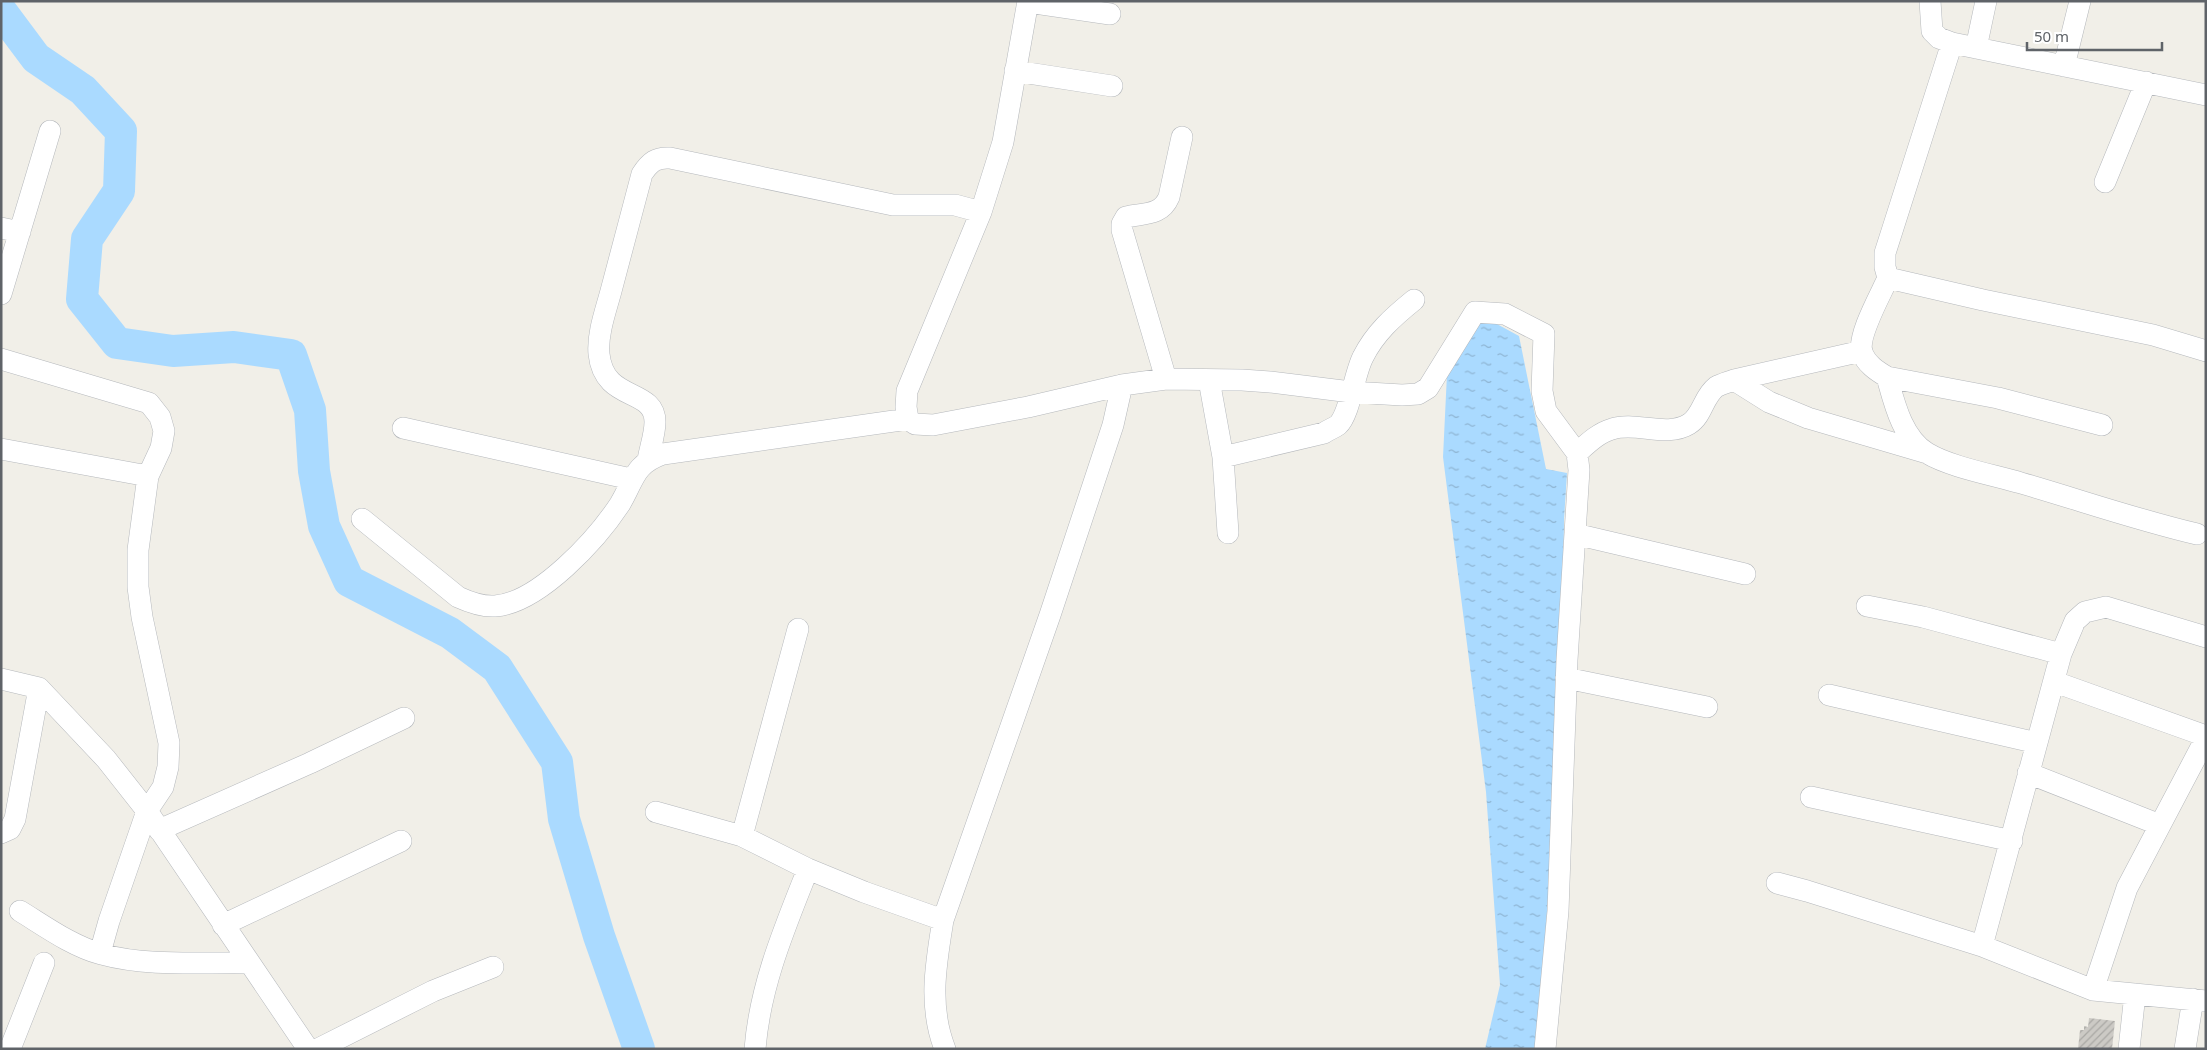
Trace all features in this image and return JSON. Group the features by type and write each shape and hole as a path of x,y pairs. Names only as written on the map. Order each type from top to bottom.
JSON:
{"street":[{"path":"1930,1 1932,30 1939,38 1952,43 2206,95"},
{"path":"1976,48 1986,1"},
{"path":"2064,66 2080,1"},
{"path":"908,419 906,406 907,391 981,212 1002,142 1028,2 1110,14"},
{"path":"1952,43 1885,253 1885,267 1888,278 1864,333 1862,351 1872,367 1887,377 1998,398 2102,425"},
{"path":"1016,71 1112,86"},
{"path":"2105,182 2146,82"},
{"path":"1,294 10,230 50,132"},
{"path":"1166,379 1122,230 1122,224 1126,217 1157,212 1165,206 1169,197 1182,136"},
{"path":"648,460 655,422 653,411 644,399 628,394 610,384 603,372 599,353 603,322 642,174 650,162 660,158 670,158 893,205 955,205 981,212"},
{"path":"1888,278 1983,300 2153,334 2206,351"},
{"path":"1223,457 1324,433 1338,425 1346,414 1350,392 1362,359 1371,342 1389,320 1414,300"},
{"path":"362,519 458,597 474,604 495,606 521,598 553,578 594,540 620,502 631,479 648,460 663,454 908,419 916,424 933,425 1028,407 1122,385 1166,379 1270,382 1350,392 1418,394 1428,388 1475,312 1505,314 1544,334 1542,391 1546,411 1577,453 1579,470 1566,678 1558,911 1545,1049"},
{"path":"1577,453 1596,437 1612,429 1626,427 1673,430 1688,424 1698,416 1706,400 1716,387 1734,380 1862,351"},
{"path":"1,359 149,403 160,417 164,432 160,448 148,476 138,550 138,587 142,617 169,743 168,767 163,787 147,811 109,921 100,954"},
{"path":"1887,377 1895,406 1907,431 1927,453"},
{"path":"1209,380 1223,457 1228,533"},
{"path":"1734,380 1769,402 1808,418 2156,524 2197,534"},
{"path":"945,1049 938,1032 934,996 943,920 1050,615 1113,425 1122,385"},
{"path":"403,428 631,479"},
{"path":"1,449 148,476"},
{"path":"1575,534 1745,574"},
{"path":"1867,606 1923,617 2061,654"},
{"path":"1982,946 2012,841 2028,773 2055,682 2061,654 2075,621 2085,612 2106,607 2206,636"},
{"path":"742,836 798,629"},
{"path":"1566,678 1707,707"},
{"path":"1,679 39,688 106,759 147,811 308,1049"},
{"path":"2055,682 2206,737 2127,888 2093,990"},
{"path":"1,833 10,829 15,819 39,688"},
{"path":"1829,695 2037,743"},
{"path":"160,830 310,763 404,718"},
{"path":"2028,773 2160,825"},
{"path":"1811,797 2012,841"},
{"path":"656,812 742,836 808,869 864,892 943,920"},
{"path":"223,925 401,841"},
{"path":"755,1049 765,987 781,937 808,869"},
{"path":"1777,884 1806,891 1982,946 2093,990 2199,1000 2185,1049"},
{"path":"20,911 67,940 100,954 158,961 249,963"},
{"path":"10,1049 44,962"},
{"path":"318,1049 433,991 493,967"},
{"path":"2129,1049 2135,994"}],"water":[{"path":"1484,317 1519,336 1546,469 1567,473 1564,520 1561,719 1537,1049 1485,1049 1500,985 1486,792 1443,457 1447,374"}],"building":[{"path":"2089,1018 2115,1021 2112,1049 2078,1049 2080,1030 2084,1030 2084,1026 2088,1027"}],"waterway":[{"path":"1,11 36,58 83,90 121,131 119,191 87,239 82,299 117,343 173,351 234,347 291,355 310,410 314,471 324,526 349,581 450,633 497,668 557,762 564,819 599,936 639,1049"}]}
